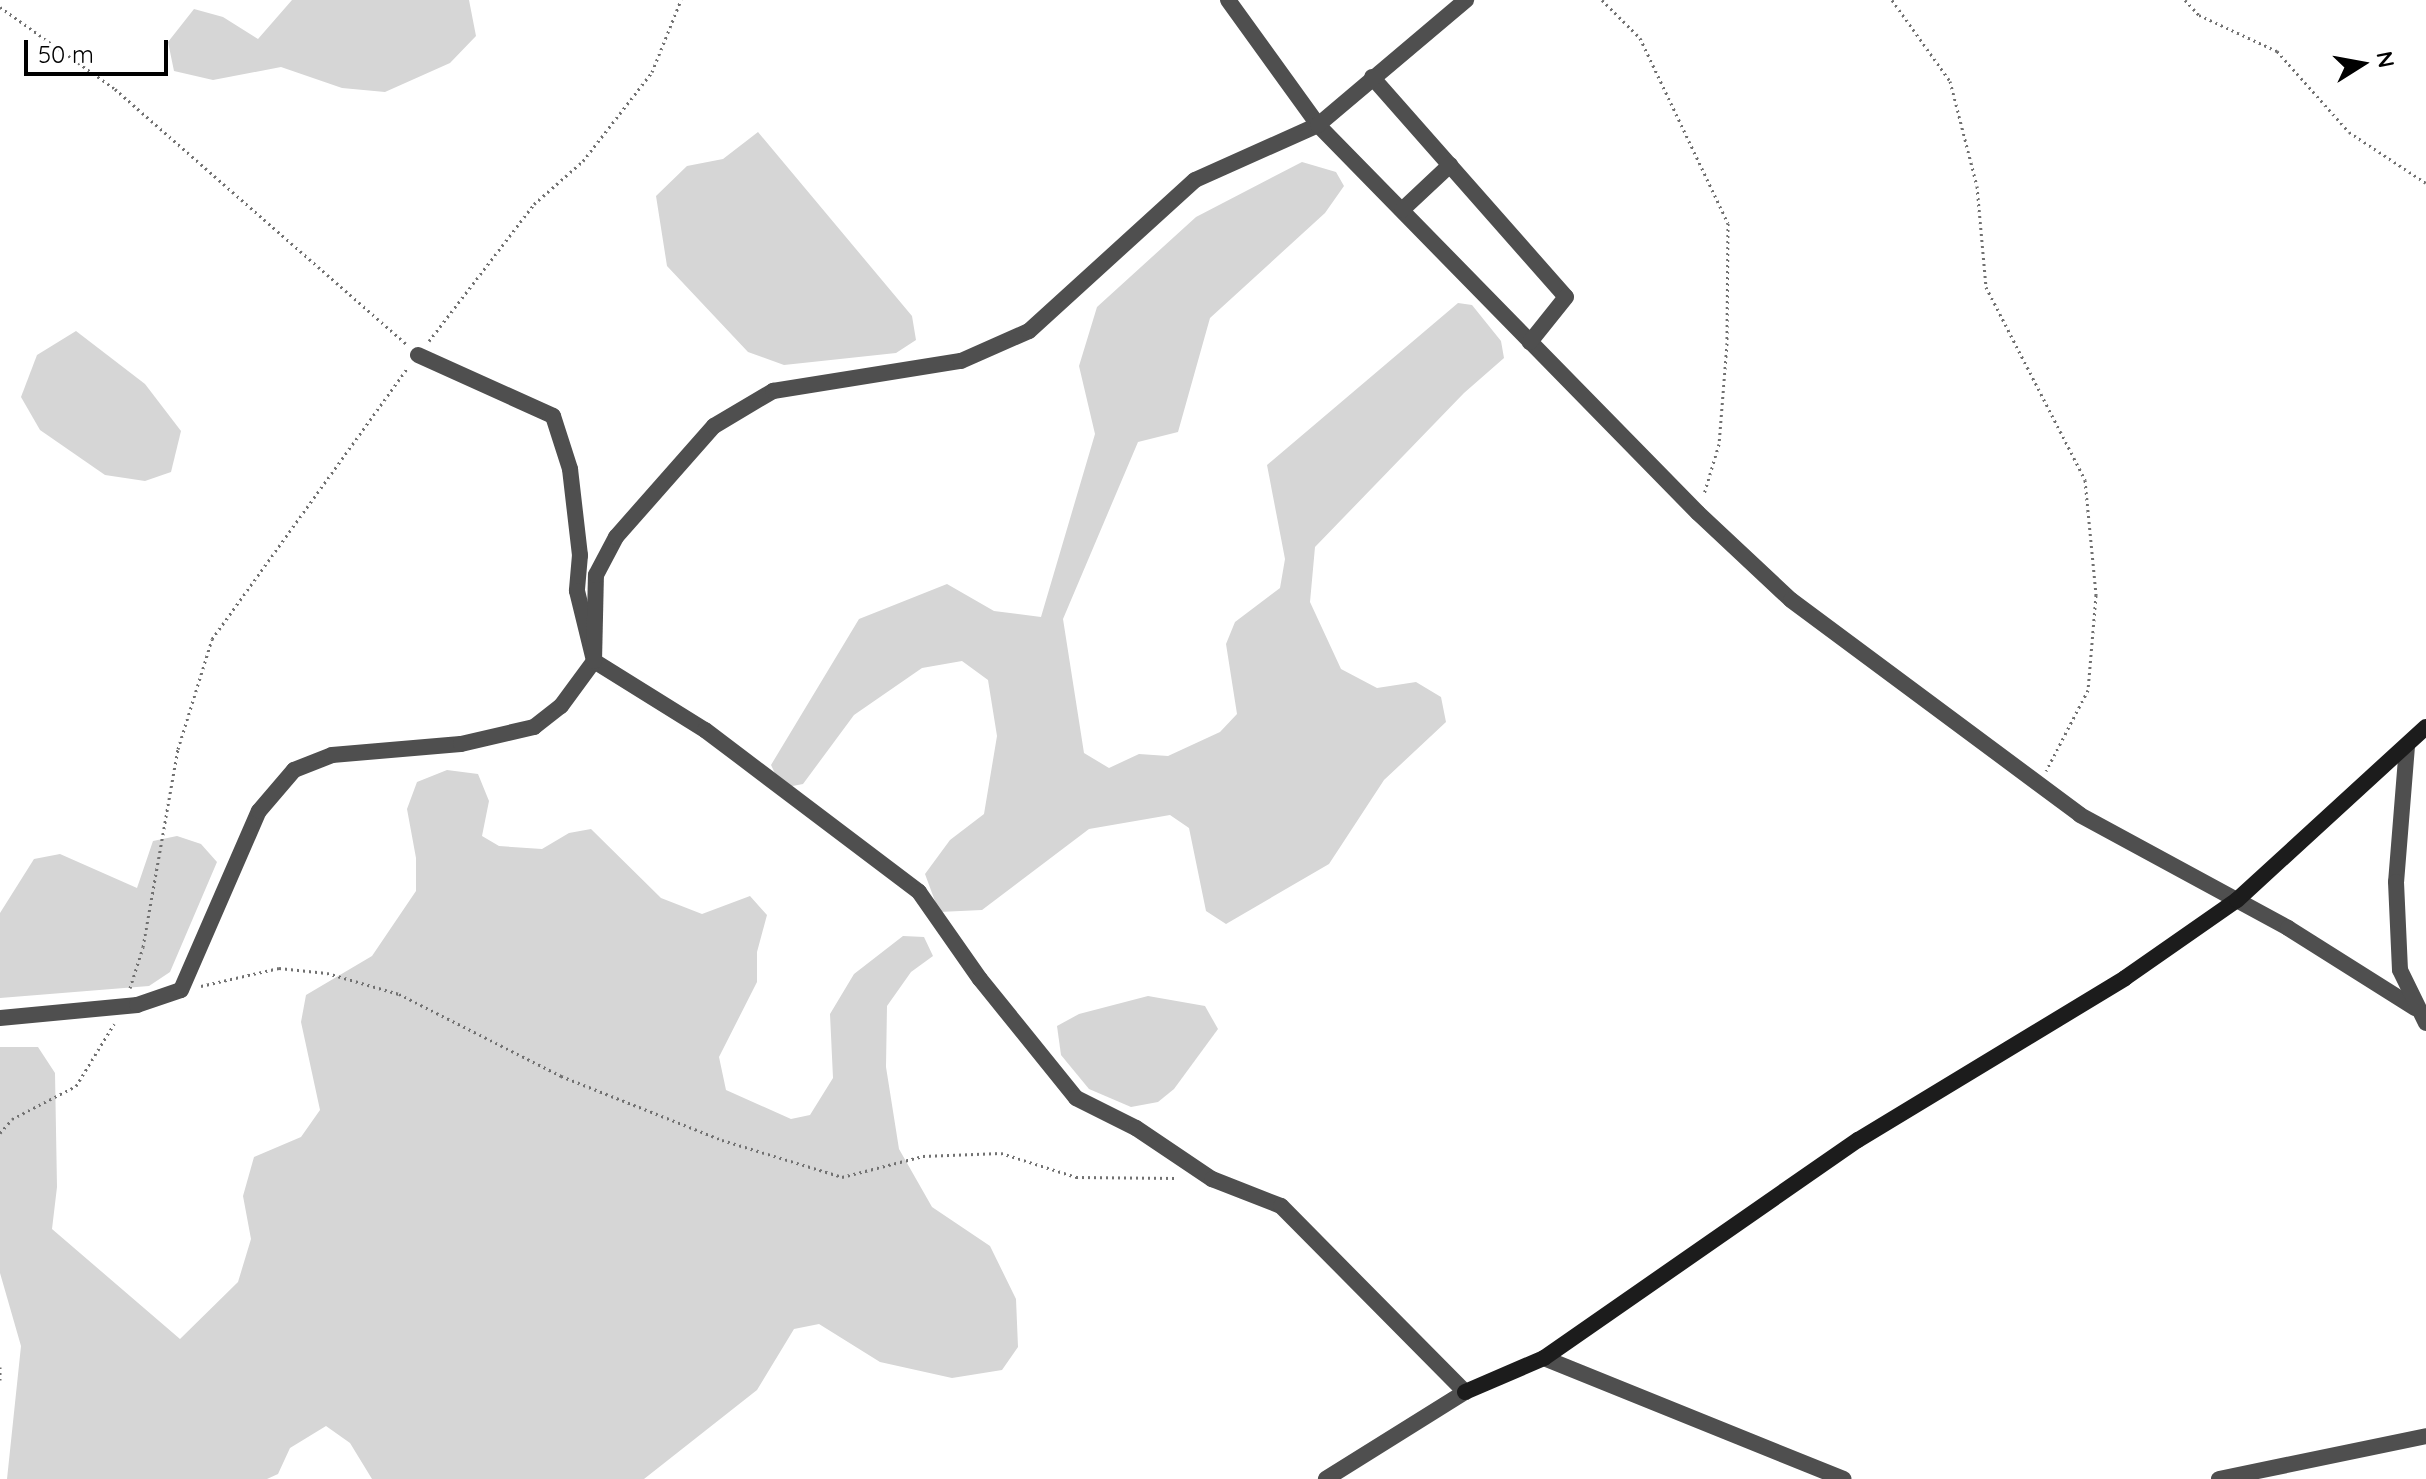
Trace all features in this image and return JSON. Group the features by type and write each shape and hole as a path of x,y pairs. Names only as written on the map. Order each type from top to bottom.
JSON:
{"street":[{"path":"1228,0 1318,125 1698,513 1791,600 2080,815 2237,900 2415,1008"},
{"path":"0,1018 125,1005 181,990 259,811 294,770 332,755 461,744 534,727 561,706 594,661 596,575 616,537 714,426 773,391 961,361 1029,331 1195,180 1318,125 1466,0"},
{"path":"1372,77 1566,297 1530,342"},
{"path":"1402,210 1450,165"},
{"path":"418,355 553,416 570,469 580,555 577,591 594,661 705,730 919,892 980,979 1076,1098 1136,1128 1212,1179 1281,1206 1465,1392"},
{"path":"1326,1479 1465,1392 1544,1358 1846,1148 2125,978 2237,900 2426,727"},
{"path":"2407,746 2396,882 2400,970 2415,1008 2426,1023"},
{"path":"1544,1358 1843,1479"},
{"path":"2219,1479 2426,1436"}],"path":[{"path":"0,1133 12,1119 76,1086 125,1005 143,947 178,749 212,639 418,355 534,204 583,161 652,72 681,0"},
{"path":"1602,0 1640,38 1728,223 1719,444 1698,513"},
{"path":"1892,0 1950,81 1977,186 1986,287 2085,480 2096,595 2088,690 2039,784"},
{"path":"2185,0 2199,15 2277,51 2349,132 2426,183"},
{"path":"0,7 115,89 418,355"},
{"path":"181,990 279,968 327,973 399,994 561,1076 722,1140 842,1177 923,1156 1001,1153 1076,1177 1182,1178"},
{"path":"0,1367 0,1380"}],"shaded area":[{"path":"292,0 469,0 476,36 450,63 385,92 342,88 281,67 213,80 174,71 168,42 194,9 223,17 258,39"},
{"path":"758,132 912,316 916,340 896,353 784,365 748,352 667,266 656,196 687,166 723,159"},
{"path":"1302,162 1336,172 1344,186 1325,213 1210,318 1178,432 1138,442 1063,619 1084,753 1109,768 1139,754 1168,756 1220,732 1237,714 1226,644 1235,622 1280,588 1285,559 1267,465 1458,303 1472,305 1501,341 1504,358 1464,393 1315,547 1310,602 1341,669 1377,688 1416,682 1441,697 1446,722 1384,780 1329,864 1226,924 1206,911 1189,828 1170,815 1089,829 982,910 939,912 925,874 950,840 984,814 997,736 988,680 962,661 922,668 854,715 803,784 782,788 771,765 859,619 947,584 994,611 1041,617 1095,434 1079,366 1097,307 1196,217"},
{"path":"76,331 145,384 181,431 171,472 145,481 105,475 40,430 21,397 37,355"},
{"path":"447,770 478,774 489,801 482,836 499,846 542,849 569,833 591,829 661,898 702,914 750,896 767,915 757,952 757,982 719,1057 726,1090 791,1119 810,1115 833,1078 830,1014 854,974 903,936 924,937 933,956 911,972 887,1006 886,1067 899,1149 932,1207 990,1246 1016,1299 1018,1347 1002,1370 952,1378 880,1362 819,1324 794,1329 757,1390 644,1479 372,1479 350,1443 326,1426 290,1448 278,1474 267,1479 7,1479 21,1346 0,1273 0,1047 38,1047 55,1073 57,1187 52,1229 180,1339 238,1282 251,1239 243,1196 254,1157 301,1137 320,1110 301,1022 306,995 372,956 416,891 416,858 407,809 417,782"},
{"path":"177,836 201,844 217,862 170,972 149,986 0,998 0,913 34,859 60,854 137,888 153,841"},
{"path":"1148,996 1205,1006 1218,1029 1174,1089 1158,1102 1131,1107 1089,1089 1061,1055 1057,1026 1079,1014"}]}
